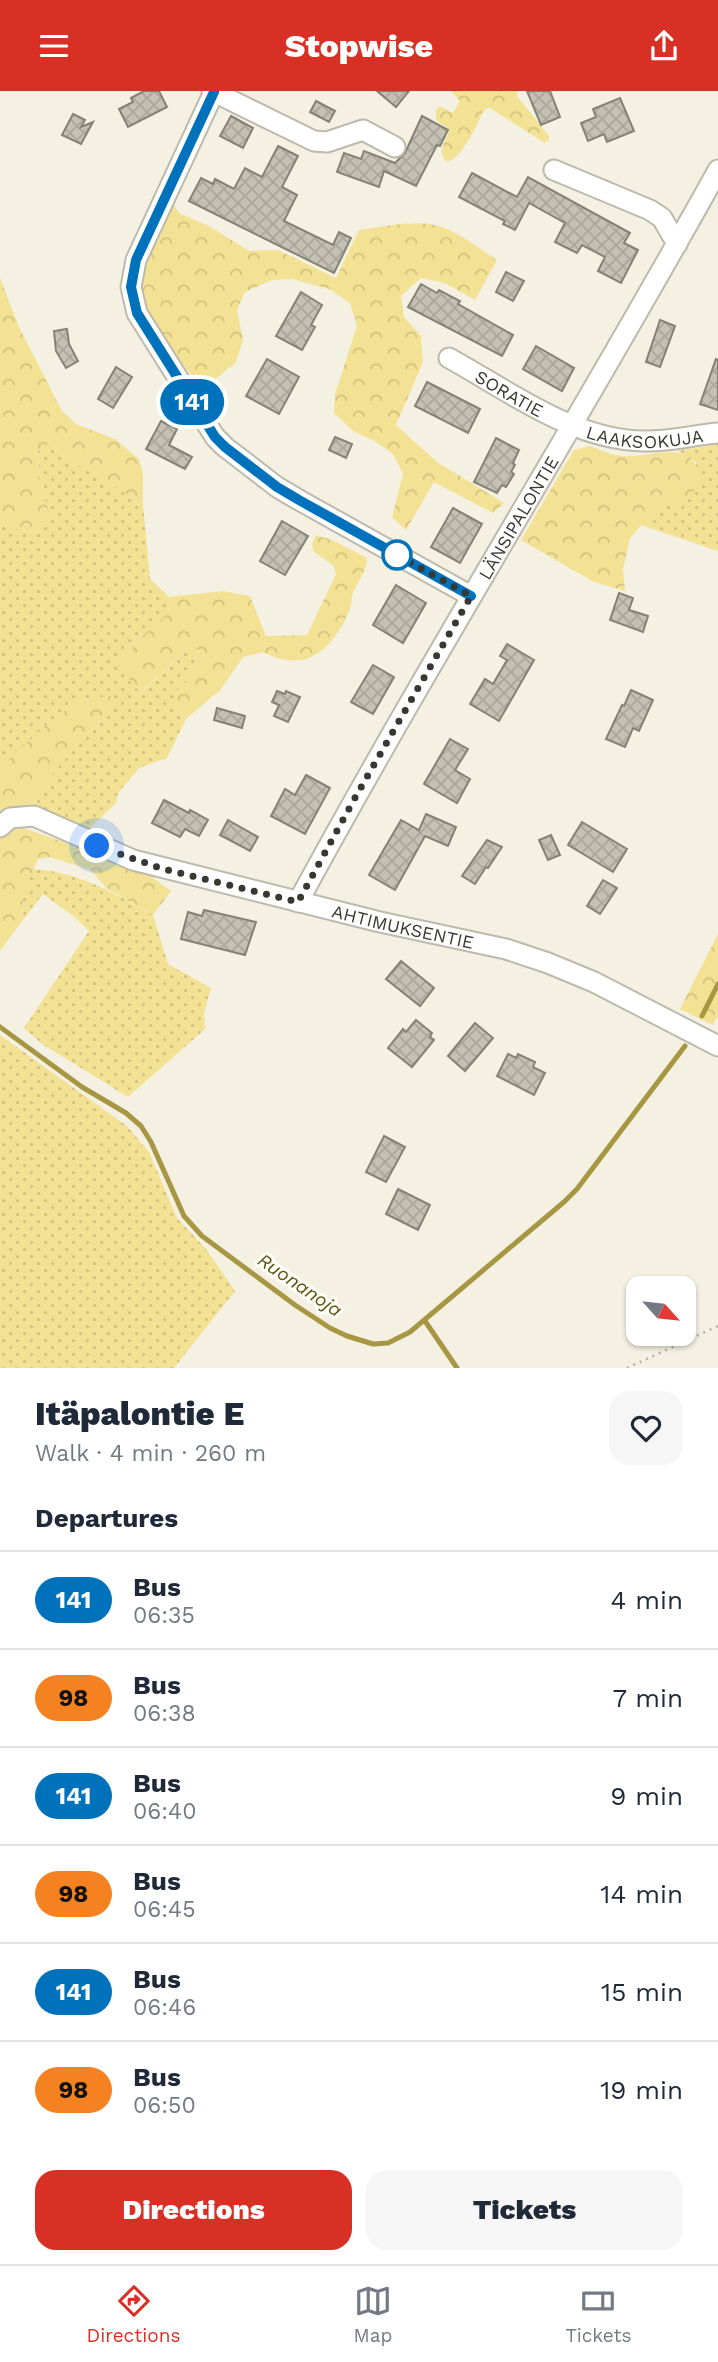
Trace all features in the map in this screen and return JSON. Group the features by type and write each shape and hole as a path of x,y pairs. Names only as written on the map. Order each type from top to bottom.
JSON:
{"street":[{"path":"395,147 363,130 327,142 314,141 213,92 136,260 131,287 137,313 215,437 239,460 299,500 471,596"},
{"path":"554,170 649,210 662,218 677,244"},
{"name":"LÄNSIPALONTIE","path":"298,902 356,796 718,170"},
{"name":"SORATIE","path":"449,358 572,426"},
{"name":"LAAKSOKUJA","path":"572,426 598,435 641,441 662,441 718,433"},
{"name":"AHTIMUKSENTIE","path":"0,827 10,818 34,816 133,860 380,922 506,949 594,982 718,1046"}],"path":[{"path":"627,1368 718,1326"}],"green space":[{"path":"451,91 517,91 517,96 549,136 549,140 545,143 490,108 485,109 464,148 447,162 442,151 450,130 436,120 436,111 439,106 453,113 460,101"},
{"path":"172,202 179,213 209,226 249,251 278,250 336,278 359,230 394,225 422,223 448,229 497,260 475,300 445,283 421,278 401,296 404,317 421,336 423,362 396,425 437,462 504,503 493,513 434,482 406,530 392,517 403,474 393,454 353,431 334,413 335,394 357,326 350,303 329,289 292,279 272,280 245,292 237,310 243,340 236,362 203,386 162,337 147,307 143,292 143,269"},
{"path":"0,278 19,327 62,411 76,424 115,439 139,459 143,473 143,504 64,456 51,441 38,451 39,477 51,520 37,534 0,525"},
{"path":"51,441 64,456 143,504 150,579 169,597 166,616 142,636 118,665 141,693 188,648 199,650 190,681 171,705 186,719 167,758 139,768 119,792 115,804 88,830 21,806 40,790 78,742 111,713 87,699 55,718 17,754 0,766 0,525 37,534 50,520 39,477 38,451"},
{"path":"718,444 718,551 641,525 656,509 681,502 697,463 677,451"},
{"path":"590,446 629,456 675,453 695,463 703,476 696,489 681,502 656,509 630,538 623,569 625,591 594,582 521,540 574,450"},
{"path":"316,535 367,558 366,567 353,593 350,609 343,623 327,646 317,654 293,661 263,652 243,657 221,689 186,719 171,706 180,685 190,680 199,650 188,648 140,693 118,665 142,636 165,616 169,597 223,591 250,596 266,636 307,635 336,574 334,566 313,551 312,544"},
{"path":"112,696 117,703 111,713 78,742 40,790 21,806 0,816 0,766 43,728 77,703"},
{"path":"18,826 141,869 171,891 153,915 106,888 91,870 50,857 38,859 23,893 22,921 0,951 0,837"},
{"path":"31,869 80,879 153,915 168,964 211,988 204,1013 205,1029 128,1097 42,1044 24,1028 89,931 43,894 22,921 23,893"},
{"path":"718,934 718,1016 713,1025 680,1009"},
{"path":"0,1035 127,1126 149,1152 177,1218 206,1249 235,1291 174,1368 0,1368"}],"building":[{"path":"144,91 159,91 167,107 128,127 119,109 133,102 131,98"},
{"path":"377,91 409,91 396,107"},
{"path":"527,91 550,91 560,117 541,125"},
{"path":"620,98 634,131 607,142 604,134 588,141 581,123 596,117 593,109"},
{"path":"316,101 335,111 329,122 310,112"},
{"path":"73,114 85,120 81,127 93,122 81,144 62,135"},
{"path":"231,116 253,128 243,148 220,136"},
{"path":"422,116 448,130 440,146 437,145 416,186 384,171 379,187 337,172 344,153 361,159 364,151 395,163 405,153"},
{"path":"278,146 298,156 282,187 297,195 284,221 333,245 339,232 351,238 334,273 189,201 201,178 213,184 215,179 234,189 245,168 262,177"},
{"path":"472,173 517,197 528,177 630,233 624,243 638,250 621,283 598,271 605,257 582,245 577,253 555,242 565,223 529,203 515,230 503,224 505,221 459,197"},
{"path":"506,272 524,281 513,301 496,292"},
{"path":"421,284 460,301 458,304 513,335 502,356 408,307"},
{"path":"301,292 322,305 311,325 315,327 302,350 276,336"},
{"path":"660,320 675,326 660,367 646,362"},
{"path":"67,329 69,344 78,361 66,368 56,351 54,331"},
{"path":"536,346 574,368 562,391 523,369"},
{"path":"267,359 299,377 279,414 246,396"},
{"path":"716,359 718,360 718,410 700,404"},
{"path":"116,367 132,377 113,408 98,399"},
{"path":"427,382 480,409 468,433 415,406"},
{"path":"161,421 177,429 169,445 192,457 185,469 146,449"},
{"path":"335,437 352,444 346,458 329,450"},
{"path":"496,438 519,450 511,472 514,474 506,487 502,485 497,493 474,482"},
{"path":"453,508 482,524 460,563 431,547"},
{"path":"282,521 308,536 285,575 260,561"},
{"path":"396,585 426,603 403,643 373,625"},
{"path":"619,593 633,598 629,610 648,616 643,632 610,620"},
{"path":"507,644 534,660 499,721 470,704 485,679 493,684 507,660 500,656"},
{"path":"373,665 394,677 373,714 351,702"},
{"path":"631,690 653,700 639,731 633,728 625,747 606,739"},
{"path":"277,691 285,694 286,691 300,697 288,722 274,716 279,705 272,702"},
{"path":"217,708 245,716 242,728 214,720"},
{"path":"450,739 468,749 455,770 470,779 457,803 424,784"},
{"path":"306,775 330,788 305,834 271,816 285,789 295,795"},
{"path":"164,800 208,820 199,836 185,829 180,837 152,823"},
{"path":"426,814 456,827 448,846 425,836 395,890 369,875 401,820 419,830"},
{"path":"228,820 258,837 250,851 220,835"},
{"path":"582,822 627,849 613,872 568,845"},
{"path":"551,835 560,855 548,860 539,840"},
{"path":"487,840 502,847 475,884 462,876"},
{"path":"603,880 617,888 600,914 587,906"},
{"path":"204,910 256,922 245,955 181,939 188,912 202,916"},
{"path":"401,961 434,988 420,1006 386,979"},
{"path":"416,1020 432,1033 430,1037 434,1040 412,1067 388,1048 403,1029 406,1032"},
{"path":"475,1023 493,1038 465,1071 448,1056"},
{"path":"508,1054 516,1058 518,1054 535,1062 533,1067 545,1073 534,1095 497,1076"},
{"path":"384,1136 405,1147 386,1182 366,1172"},
{"path":"398,1189 430,1205 418,1230 386,1214"}],"waterway":[{"name":"Ruonanoja","path":"702,1016 718,984"},
{"name":"Ruonanoja","path":"0,1027 141,1126 151,1142 184,1216 202,1236 330,1328 373,1344 388,1343 410,1332 564,1202 577,1189 685,1046"},
{"path":"425,1321 457,1368"}],"bus line":[{"name":"141","path":"214,92 136,260 131,287 137,313 215,437 239,460 299,500 471,596"}],"route":[{"path":"97,846 163,869 298,902 471,596 397,555"}]}
